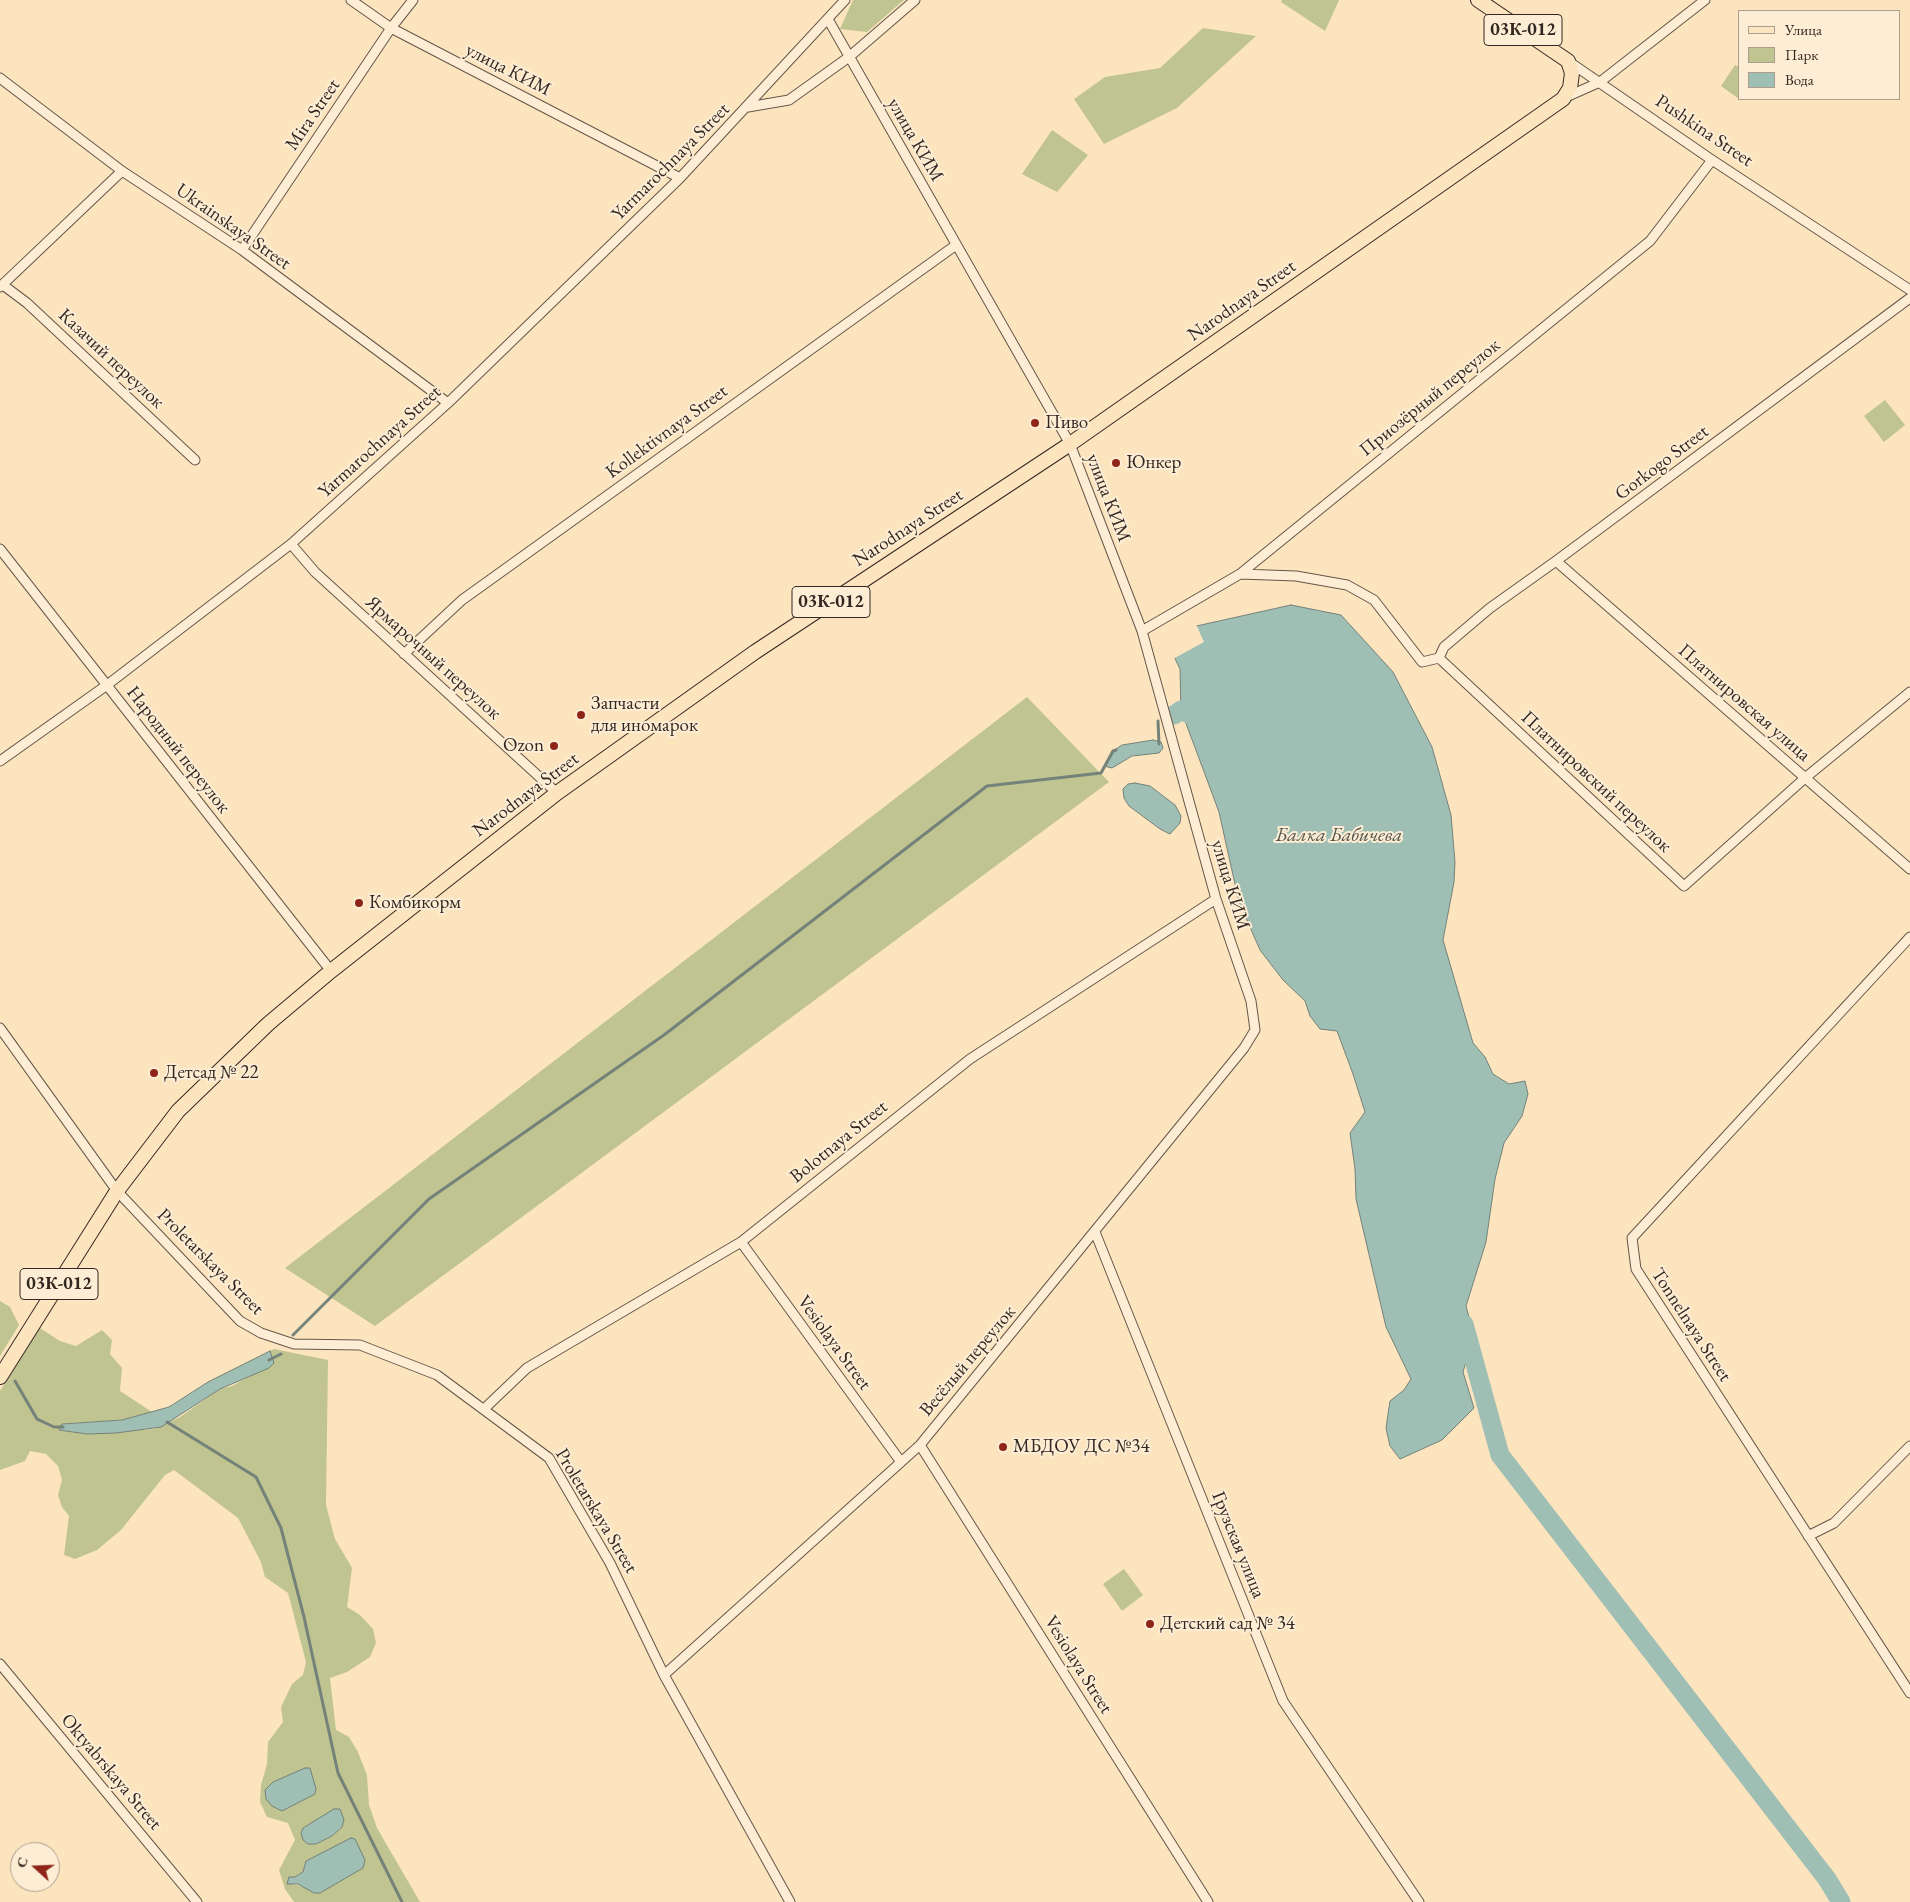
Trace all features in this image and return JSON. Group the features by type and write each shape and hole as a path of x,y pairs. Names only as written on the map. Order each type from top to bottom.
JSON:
{"main road":[{"name":"Pushkina Street","path":"1478,0 1568,61"},
{"name":"03К-012","path":"1563,99 1570,88 1572,73 1568,61"},
{"name":"Narodnaya Street","path":"117,1191 178,1111 268,1024 331,971 557,793 755,652 1070,444 1563,99"},
{"name":"03К-012","path":"0,1377 117,1191"}],"street":[{"name":"улица КИМ","path":"350,0 391,28 680,178"},
{"name":"Mira Street","path":"242,250 391,28 413,0"},
{"name":"Yarmarochnaya Street","path":"0,762 107,685 292,544 448,402 680,178 846,0"},
{"name":"Yarmarochnaya Street","path":"748,107 789,100 849,57 915,0"},
{"path":"1563,99 1600,82 1705,0"},
{"name":"улица КИМ","path":"829,20 1070,444 1142,630 1216,899 1250,1001 1255,1030"},
{"name":"Pushkina Street","path":"1568,61 1712,160 1910,290"},
{"name":"Ukrainskaya Street","path":"0,78 122,171 242,250 448,402"},
{"name":"Приозёрный переулок","path":"1142,630 1240,574 1650,240 1712,160"},
{"name":"Казачий переулок","path":"122,171 1,286 27,303 195,460"},
{"name":"Kollektivnaya Street","path":"404,654 462,600 956,245"},
{"name":"Gorkogo Street","path":"1439,658 1444,647 1490,608 1556,562 1910,298"},
{"name":"Ярмарочный переулок","path":"292,544 315,572 557,793"},
{"name":"Народный переулок","path":"0,549 331,971"},
{"name":"Платнировская улица","path":"1556,562 1910,869"},
{"path":"1240,574 1296,576 1347,584 1374,600 1422,662 1439,658"},
{"name":"Платнировский переулок","path":"1439,658 1684,886 1805,778 1910,692"},
{"name":"Bolotnaya Street","path":"484,1409 527,1368 741,1242 970,1058 1216,899"},
{"name":"Tonnelnaya Street","path":"1910,937 1632,1238 1636,1269 1910,1693"},
{"name":"Proletarskaya Street","path":"0,1028 117,1191 240,1321 260,1333 294,1344 360,1345 438,1375 549,1458 625,1590 664,1675 790,1902"},
{"name":"Весёлый переулок","path":"664,1675 920,1445 1244,1048 1255,1030"},
{"name":"Грузская улица","path":"1095,1232 1283,1701 1419,1902"},
{"name":"Vesiolaya Street","path":"741,1242 901,1462"},
{"name":"Vesiolaya Street","path":"920,1445 1208,1902"},
{"path":"1808,1536 1834,1523 1910,1446"},
{"name":"Oktyabrskaya Street","path":"0,1664 197,1902"}],"green space":[{"path":"853,0 904,0 867,32 840,29"},
{"path":"1282,0 1339,0 1325,31 1281,2"},
{"path":"1203,28 1256,36 1177,108 1104,144 1074,99 1105,77 1160,68"},
{"path":"1735,65 1738,66 1738,98 1721,86"},
{"path":"1052,130 1088,155 1057,192 1022,174"},
{"path":"1885,400 1905,425 1884,442 1864,416"},
{"path":"1027,697 1109,782 375,1326 285,1268"},
{"path":"0,1301 10,1307 19,1325 0,1356"},
{"path":"40,1328 60,1341 76,1346 102,1330 112,1340 110,1354 122,1368 120,1391 152,1412 122,1420 63,1424 59,1430 87,1434 154,1429 180,1417 220,1389 232,1386 274,1363 270,1351 274,1349 328,1360 326,1505 335,1539 352,1568 347,1607 360,1615 373,1629 376,1643 370,1657 347,1672 330,1678 336,1730 349,1737 358,1752 367,1775 369,1805 377,1828 420,1902 294,1902 285,1889 279,1870 295,1840 288,1823 267,1817 260,1802 261,1785 267,1764 268,1742 283,1722 281,1707 292,1684 303,1675 306,1662 288,1593 265,1577 261,1562 238,1518 174,1470 165,1475 121,1530 97,1550 75,1559 64,1555 69,1516 62,1507 58,1495 62,1480 58,1466 46,1454 30,1451 25,1461 0,1470 0,1391","holes":["340,1809 342,1827 332,1836 316,1844 303,1828 334,1810","303,1872 314,1893 306,1887 291,1884 289,1877 295,1877"]},
{"path":"1124,1569 1143,1595 1122,1611 1103,1584"}],"water":[{"name":"Балка Бабичева","path":"1291,605 1341,615 1393,672 1432,747 1451,815 1455,862 1454,882 1443,940 1473,1043 1485,1057 1493,1074 1509,1084 1525,1081 1528,1094 1522,1116 1504,1143 1495,1179 1486,1242 1466,1306 1474,1336 1463,1372 1474,1408 1442,1440 1400,1459 1390,1446 1386,1428 1390,1401 1404,1390 1411,1379 1386,1327 1356,1199 1355,1169 1350,1133 1365,1112 1337,1031 1320,1029 1310,1016 1305,1001 1283,980 1260,950 1239,902 1219,812 1181,710 1180,669 1168,644 1184,645 1192,627"},
{"path":"1153,740 1161,742 1163,748 1159,753 1132,756 1112,768 1104,766 1113,751 1122,745"},
{"path":"1135,783 1150,786 1175,805 1181,816 1180,823 1170,834 1160,829 1129,806 1124,798 1123,789 1128,784"},
{"path":"270,1351 274,1363 269,1368 220,1389 161,1427 116,1433 87,1434 59,1430 62,1424 122,1420 169,1407 208,1382"},
{"path":"305,1768 310,1768 316,1789 315,1794 282,1811 272,1806 266,1799 265,1790 273,1782"},
{"path":"334,1809 340,1809 344,1820 342,1827 332,1836 316,1844 308,1844 303,1840 301,1833 303,1828"},
{"path":"351,1838 355,1839 365,1860 363,1868 320,1893 314,1893 298,1884 287,1884 289,1877 295,1877 303,1872 306,1861"}],"pier":[{"path":"1196,624 1204,642 1173,659 1166,643 1171,638 1182,642 1190,626"}],"waterway":[{"path":"1174,715 1181,710 1203,721"},
{"path":"1158,721 1159,744"},
{"path":"293,1335 429,1199 664,1035 987,786 1101,773 1113,751 1116,750"},
{"path":"1464,1324 1500,1455 1827,1879 1841,1902"},
{"path":"269,1360 281,1354"},
{"path":"15,1381 37,1419 54,1427 63,1427"},
{"path":"167,1422 256,1477 281,1528 304,1617 338,1773 402,1902"}],"place":[{"name":"Пиво","path":"1035,423"},
{"name":"Юнкер","path":"1116,463"},
{"name":"Запчасти для иномарок","path":"581,715"},
{"name":"Ozon","path":"554,746"},
{"name":"Комбикорм","path":"359,903"},
{"name":"Детсад № 22","path":"154,1073"},
{"name":"МБДОУ ДС №34","path":"1003,1447"},
{"name":"Детский сад № 34","path":"1150,1624"}]}
